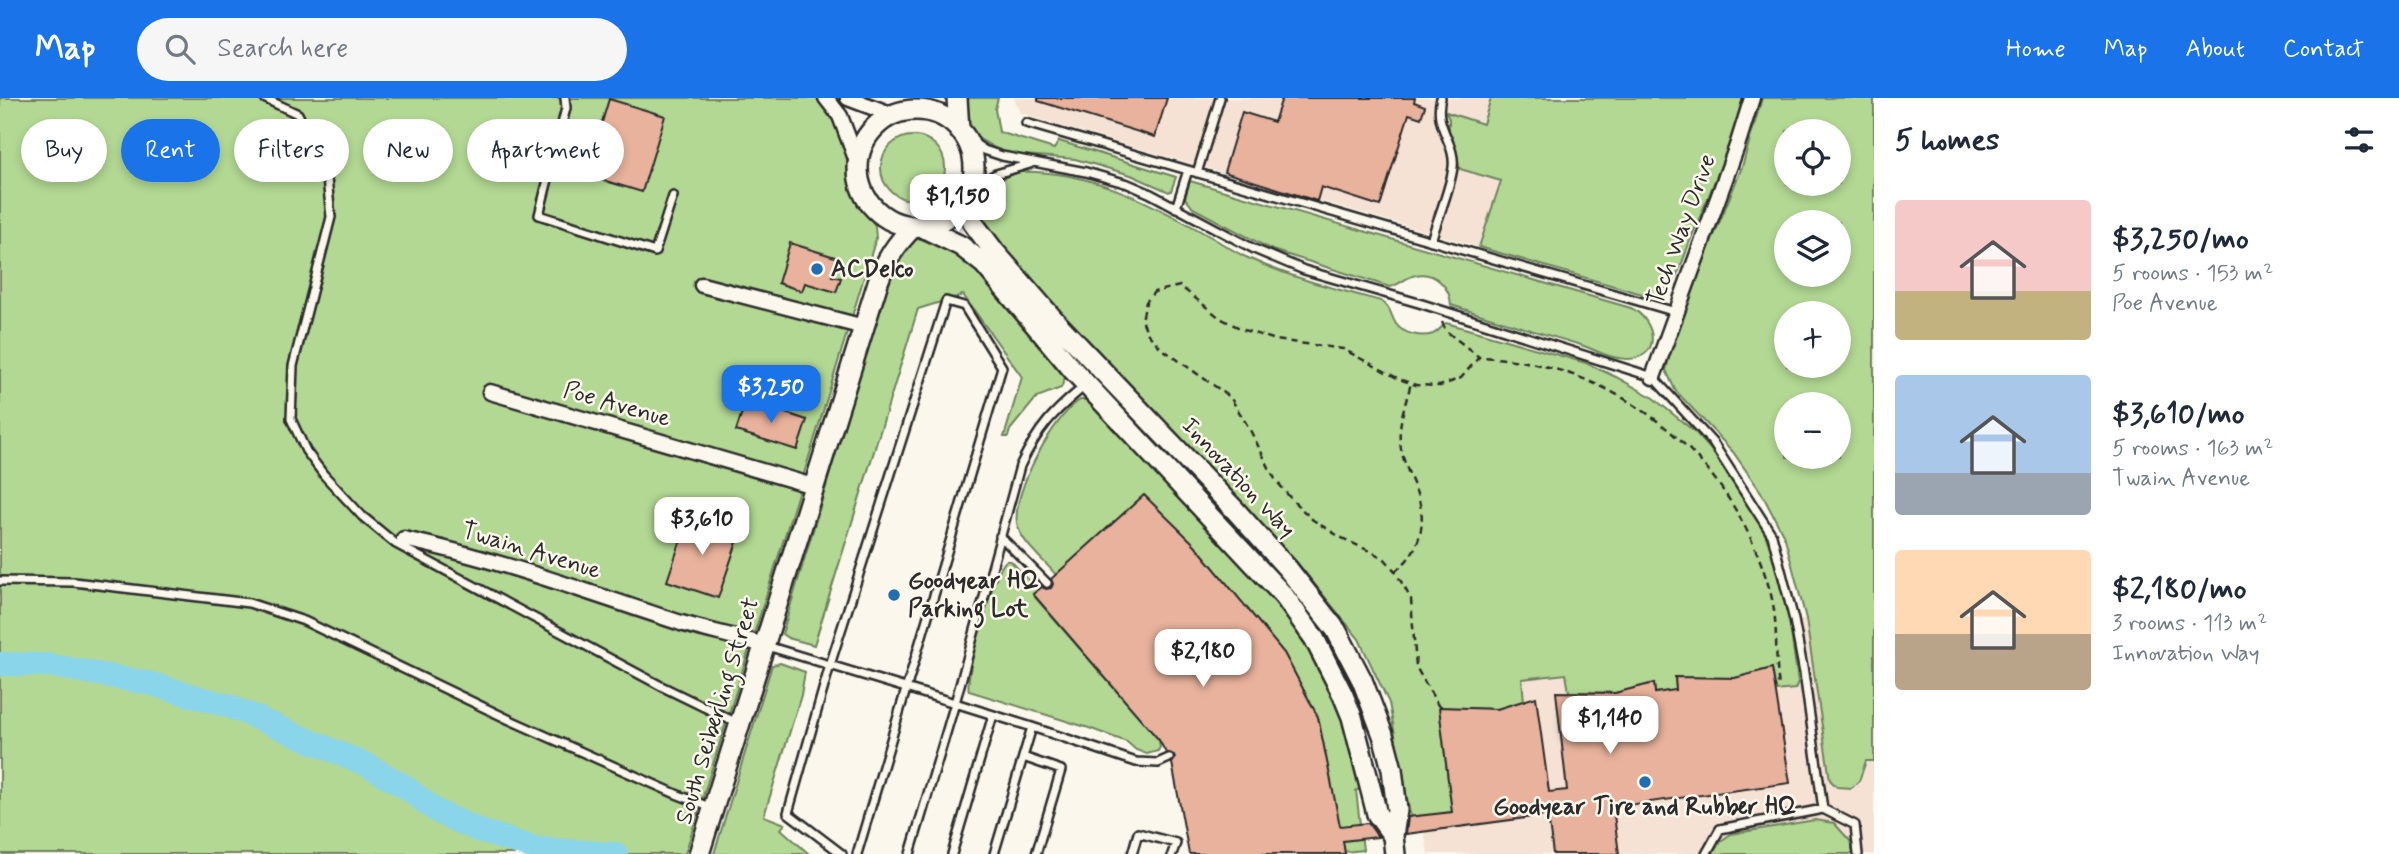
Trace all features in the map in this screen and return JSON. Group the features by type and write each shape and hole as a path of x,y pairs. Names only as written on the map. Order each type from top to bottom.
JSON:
{"main road":[{"path":"894,114 913,110 946,118 962,134 973,156 969,192 948,217 929,225 902,225 885,217 864,195 859,180 861,148 869,133 881,121 917,98"},
{"path":"957,98 962,134"},
{"name":"Innovation Way","path":"969,192 973,223 994,251 1054,320 1235,510 1288,569 1336,630 1362,680 1383,735 1392,769 1397,810 1394,845"},
{"name":"South Seiberling Street","path":"884,263 885,217"},
{"name":"South Seiberling Street","path":"700,850 884,263 897,243 917,226"},
{"name":"Innovation Way","path":"917,226 961,246 984,264 1086,384 1284,596 1314,638 1331,668 1352,717 1377,814 1394,845"}],"street":[{"path":"826,98 840,116 858,164"},
{"path":"848,98 894,114"},
{"name":"Tech Way Drive","path":"1653,377 1752,98"},
{"path":"702,285 864,327"},
{"name":"Poe Avenue","path":"490,392 813,486"},
{"name":"Twain Avenue","path":"404,539 488,559 685,624 764,645"}],"lane":[{"path":"264,98 298,114 326,169 331,217 293,366 291,419 306,451 324,475 362,516 396,544 663,687 739,724"},
{"path":"565,98 566,108 539,215 654,252 673,196"},
{"path":"1197,173 1220,98"},
{"path":"1431,241 1453,166 1439,120 1441,98"},
{"path":"1026,123 1676,312"},
{"path":"962,134 991,153 1034,164 1086,172 1149,193 1287,264 1653,377 1713,443 1772,535 1794,620 1804,673 1823,810"},
{"path":"969,192 1005,170 1034,164"},
{"path":"1176,208 1188,170"},
{"path":"842,854 788,813 831,665 946,301 964,306 1002,367 858,854"},
{"path":"910,854 955,703 1020,466 1034,436 1060,406 1086,384"},
{"path":"1000,536 1047,583"},
{"path":"0,581 74,582 249,603 304,621 510,720 713,808"},
{"path":"764,645 1032,727 1136,762 1158,763 1169,758"},
{"path":"952,854 993,715"},
{"path":"995,854 1032,727"},
{"path":"1023,757 1061,770 1036,854"},
{"path":"1706,854 1720,829 1823,810 1855,825 1858,854"},
{"path":"1132,854 1138,833 1176,843 1172,854"}],"path":[{"path":"1439,707 1416,667 1411,599 1395,571 1384,558 1340,537 1313,520 1292,500 1275,480 1230,397 1161,348 1148,334 1142,320 1146,302 1154,292 1180,286 1220,318 1244,330 1276,340 1343,349 1411,383 1440,386 1461,378 1479,357"},
{"path":"1434,308 1446,331 1479,357 1538,363 1563,370 1604,388 1667,427 1701,461 1742,518 1770,589 1776,616 1775,661 1779,686 1775,688"},
{"path":"1395,571 1412,555 1422,522 1421,508 1403,462 1400,439 1402,415 1411,383"}],"shaded area":[{"path":"1014,98 1743,98 1738,120 1675,278 1666,291 1658,295 1642,294 1061,126 1020,113"},
{"name":"Goodyear Tire and Rubber HQ","path":"1860,613 1874,733 1874,854 1428,854 1404,716 1381,669"}],"green space":[{"path":"0,98 818,98 833,111 843,130 850,183 875,226 876,238 685,854 0,854"},
{"path":"960,98 998,98 995,109 999,132 1054,149 1059,141 1176,177 1171,191 1131,175 1075,159 1000,151 976,137 966,124"},
{"path":"1491,98 1743,98 1726,152 1681,266 1664,292 1655,295 1642,294 1479,247 1501,181 1460,169 1446,112 1483,124"},
{"path":"1762,98 1874,98 1874,761 1866,761 1859,781 1851,788 1837,787 1830,780 1806,619 1785,538 1761,492 1733,452 1675,390 1666,370 1702,265 1742,167"},
{"path":"913,136 936,145 945,168 936,191 913,200 890,191 881,168 890,145"},
{"path":"1015,172 1067,176 1117,190 1165,212 1264,265 1381,301 1389,309 1396,324 1408,333 1429,335 1446,323 1450,324 1586,363 1652,397 1695,432 1720,460 1762,526 1787,604 1798,682 1795,689 1776,691 1772,668 1735,678 1675,677 1676,690 1655,693 1654,683 1615,693 1569,692 1566,674 1522,679 1524,701 1497,709 1439,707 1452,812 1411,819 1389,703 1359,639 1294,559 994,244 980,216 979,206 993,184"},
{"path":"1190,181 1631,308 1646,321 1652,338 1651,346 1646,353 1638,357 1615,358 1451,305 1448,292 1440,282 1429,275 1412,276 1390,287 1272,250 1193,208 1185,198"},
{"path":"932,239 977,262 1042,348 1066,375 1061,388 1037,397 1010,430 1008,437 1004,437 1022,377 963,295 918,309 814,645 788,638 782,634 893,262 909,241"},
{"path":"1080,400 1088,400 1242,563 1283,612 1316,661 1342,713 1364,789 1356,790 1363,850 1345,852 1318,717 1284,653 1144,495 1056,575 1023,537 1017,523 1017,509 1028,475 1058,422"},
{"path":"1006,561 1011,561 1038,590 1033,595 1159,740 1158,751 1147,754 1136,750 1127,742 1089,728 969,691 971,665 981,623 994,583"},
{"path":"780,663 805,672 801,695 764,816 785,824 781,829 809,854 714,854 772,665"},
{"path":"1815,820 1834,823 1852,843 1853,854 1712,854 1721,841 1731,834"}],"building":[{"path":"1038,98 1167,98 1155,137 1038,101"},
{"path":"1282,98 1415,98 1414,102 1425,106 1421,118 1409,114 1380,206 1321,187 1317,201 1224,172 1242,112 1274,122"},
{"path":"609,99 665,116 642,192 609,182 624,182 624,119 603,119"},
{"path":"790,243 838,258 832,276 841,278 836,292 805,283 802,291 778,283"},
{"path":"746,400 807,420 797,450 736,431"},
{"path":"1144,495 1195,545 1284,653 1318,717 1340,826 1368,823 1378,837 1343,841 1345,854 1189,854 1172,763 1174,755 1166,753 1159,740 1033,594 1042,587 1051,588 1051,579"},
{"path":"692,507 708,512 703,527 738,539 718,598 667,581"},
{"path":"1772,668 1790,783 1613,807 1619,854 1553,854 1548,815 1406,834 1408,817 1452,812 1439,707 1497,709 1536,697 1549,792 1567,790 1556,692 1615,693 1654,683 1655,693 1676,690 1675,677 1735,678"}],"waterway":[{"path":"0,664 48,665 148,683 229,706 369,766 404,786 436,811 480,831 538,849 616,854"}],"place":[{"name":"ACDelco","path":"817,269"},
{"name":"Goodyear HQ Parking Lot","path":"894,595"},
{"name":"Goodyear Tire and Rubber HQ","path":"1645,782"}]}
